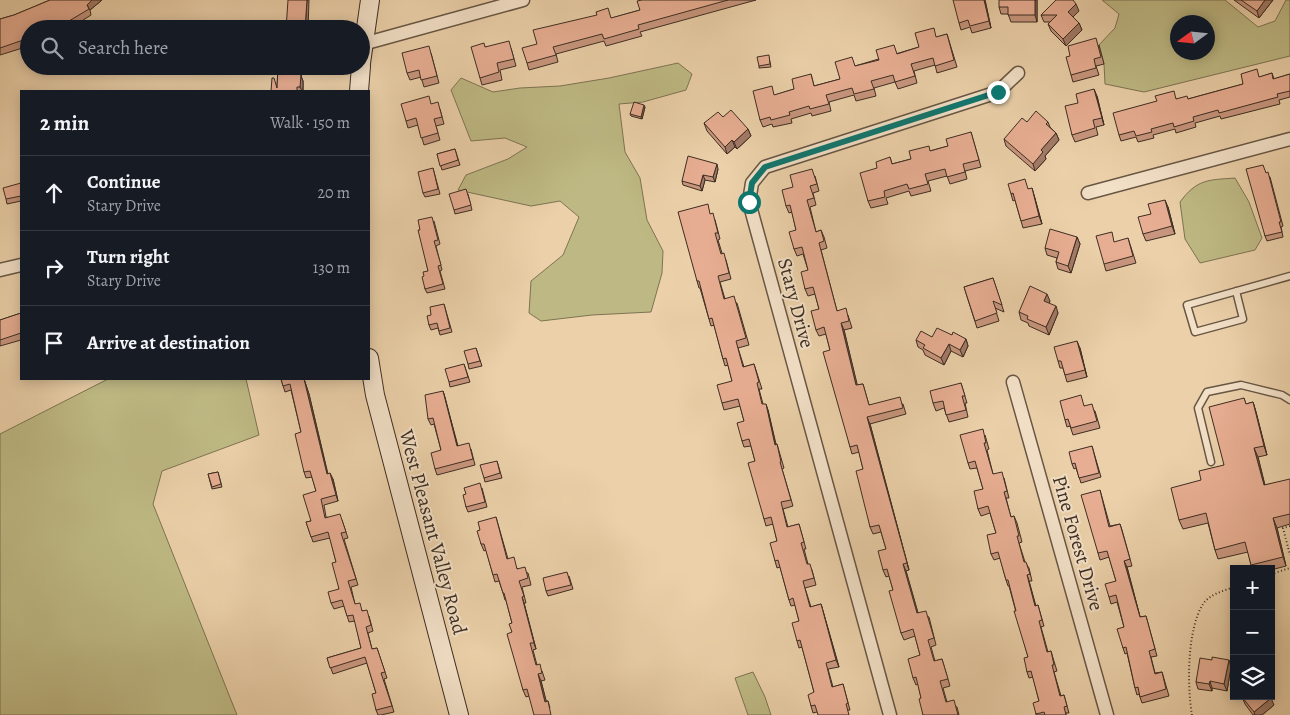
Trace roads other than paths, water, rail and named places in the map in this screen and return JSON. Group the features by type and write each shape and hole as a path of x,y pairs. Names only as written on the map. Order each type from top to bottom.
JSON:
{"main road":[{"path":"367,20 370,0"},
{"path":"359,90 360,75"},
{"name":"West Pleasant Valley Road","path":"370,364 375,395 459,715"}],"street":[{"path":"370,42 523,0"},
{"name":"Stary Drive","path":"890,715 749,202 752,183 765,167 998,92 1018,73"},
{"path":"1088,193 1290,139"},
{"path":"0,270 20,265"},
{"name":"Pine Forest Drive","path":"1013,382 1107,715"}],"lane":[{"path":"1236,291 1243,319 1195,332 1187,305 1236,291 1290,276"},
{"path":"1211,462 1198,408 1207,392 1241,384 1282,395 1290,400"}]}
